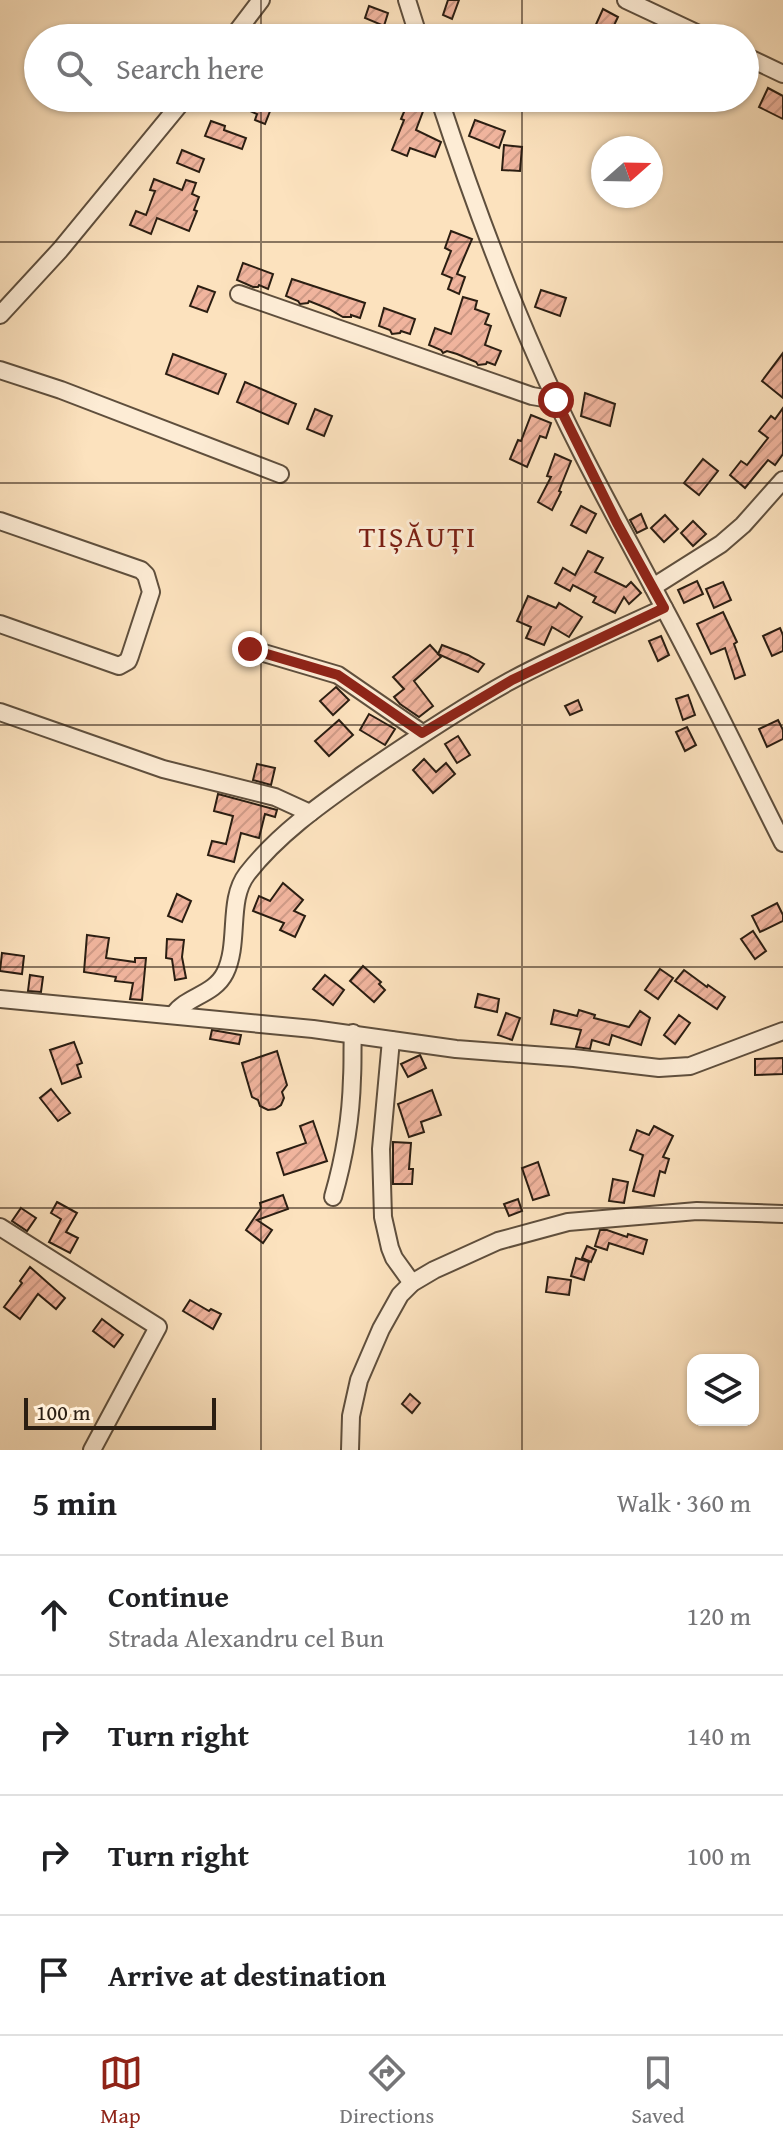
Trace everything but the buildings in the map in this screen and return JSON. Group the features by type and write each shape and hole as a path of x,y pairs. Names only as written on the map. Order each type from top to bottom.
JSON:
{"street":[{"path":"243,24 261,0"},
{"path":"407,0 415,24"},
{"path":"626,0 677,24"},
{"path":"759,63 783,74"},
{"path":"0,315 60,250 173,112"},
{"path":"444,112 536,357 617,523 664,608 783,843"},
{"path":"239,294 532,396 556,400"},
{"path":"0,370 61,390 280,474"},
{"path":"653,587 721,544 752,516 783,480"},
{"path":"0,521 141,570 146,575 151,592 128,661 119,666 0,624"},
{"path":"174,1014 180,1006 218,984 224,975 232,946 241,882 310,813 422,733 512,680 664,608"},
{"path":"250,649 338,675 422,733"},
{"path":"0,712 163,769 275,797 310,813"},
{"path":"0,999 174,1014 353,1033 456,1049 659,1068 690,1066 783,1031"},
{"path":"333,1197 347,1134 353,1077 353,1033"},
{"path":"391,1040 382,1122 382,1205 385,1235 399,1267 412,1283"},
{"path":"350,1450 351,1416 359,1380 390,1311 412,1283 434,1270 498,1241 568,1222 697,1211 783,1214"},
{"path":"0,1227 158,1327 92,1450"}],"district":[{"name":"TIȘĂUȚI","path":"418,536"}],"route":[{"path":"250,649 338,675 422,733 512,680 664,608 617,523 556,400"}]}
